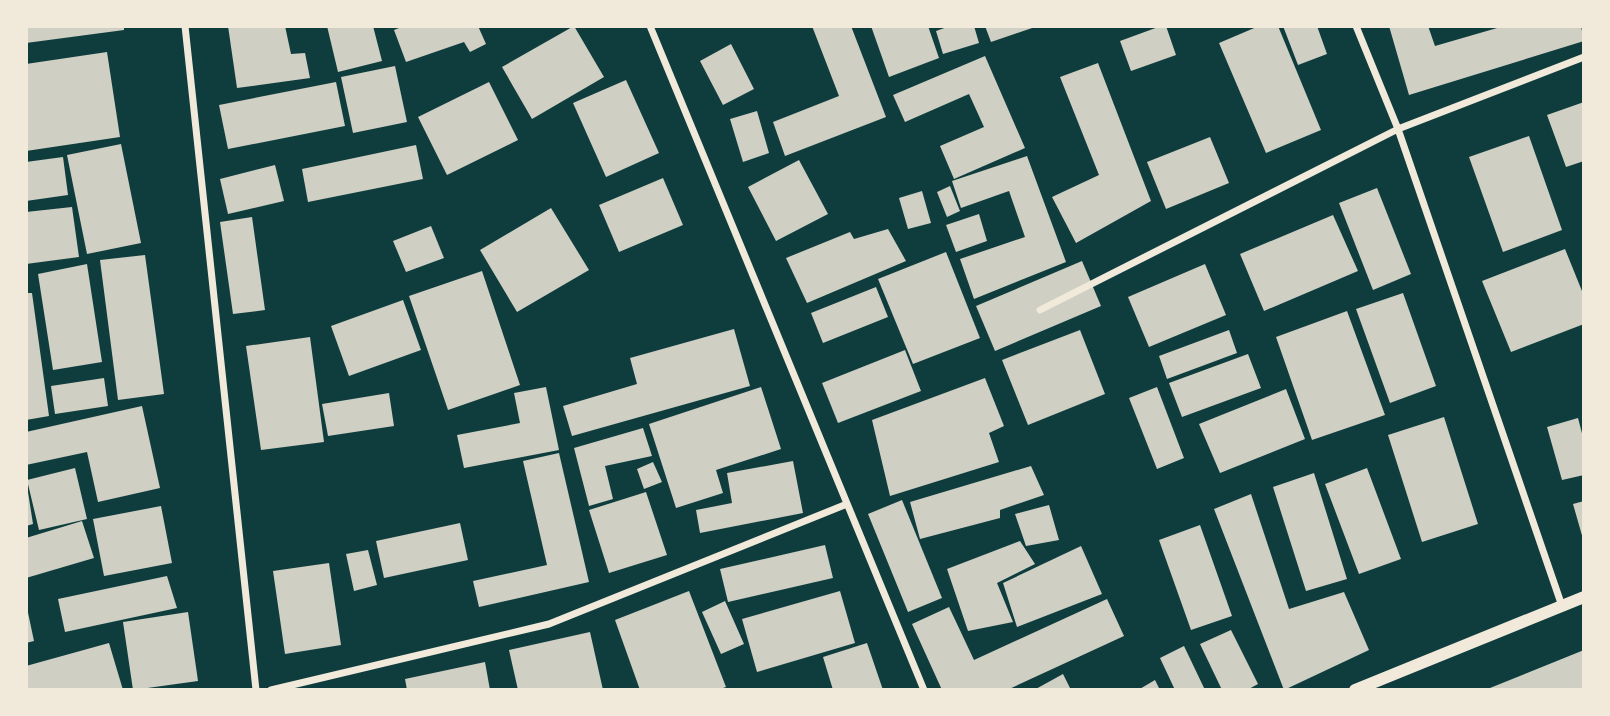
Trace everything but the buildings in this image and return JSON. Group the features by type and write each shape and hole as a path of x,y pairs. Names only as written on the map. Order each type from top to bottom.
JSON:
{"street":[{"path":"185,26 256,690"},
{"path":"650,26 924,690"},
{"path":"1356,26 1398,129 1562,606"},
{"path":"1040,310 1398,129 1584,57"},
{"path":"271,690 549,624 847,504"},
{"path":"1355,690 1584,597"}]}
